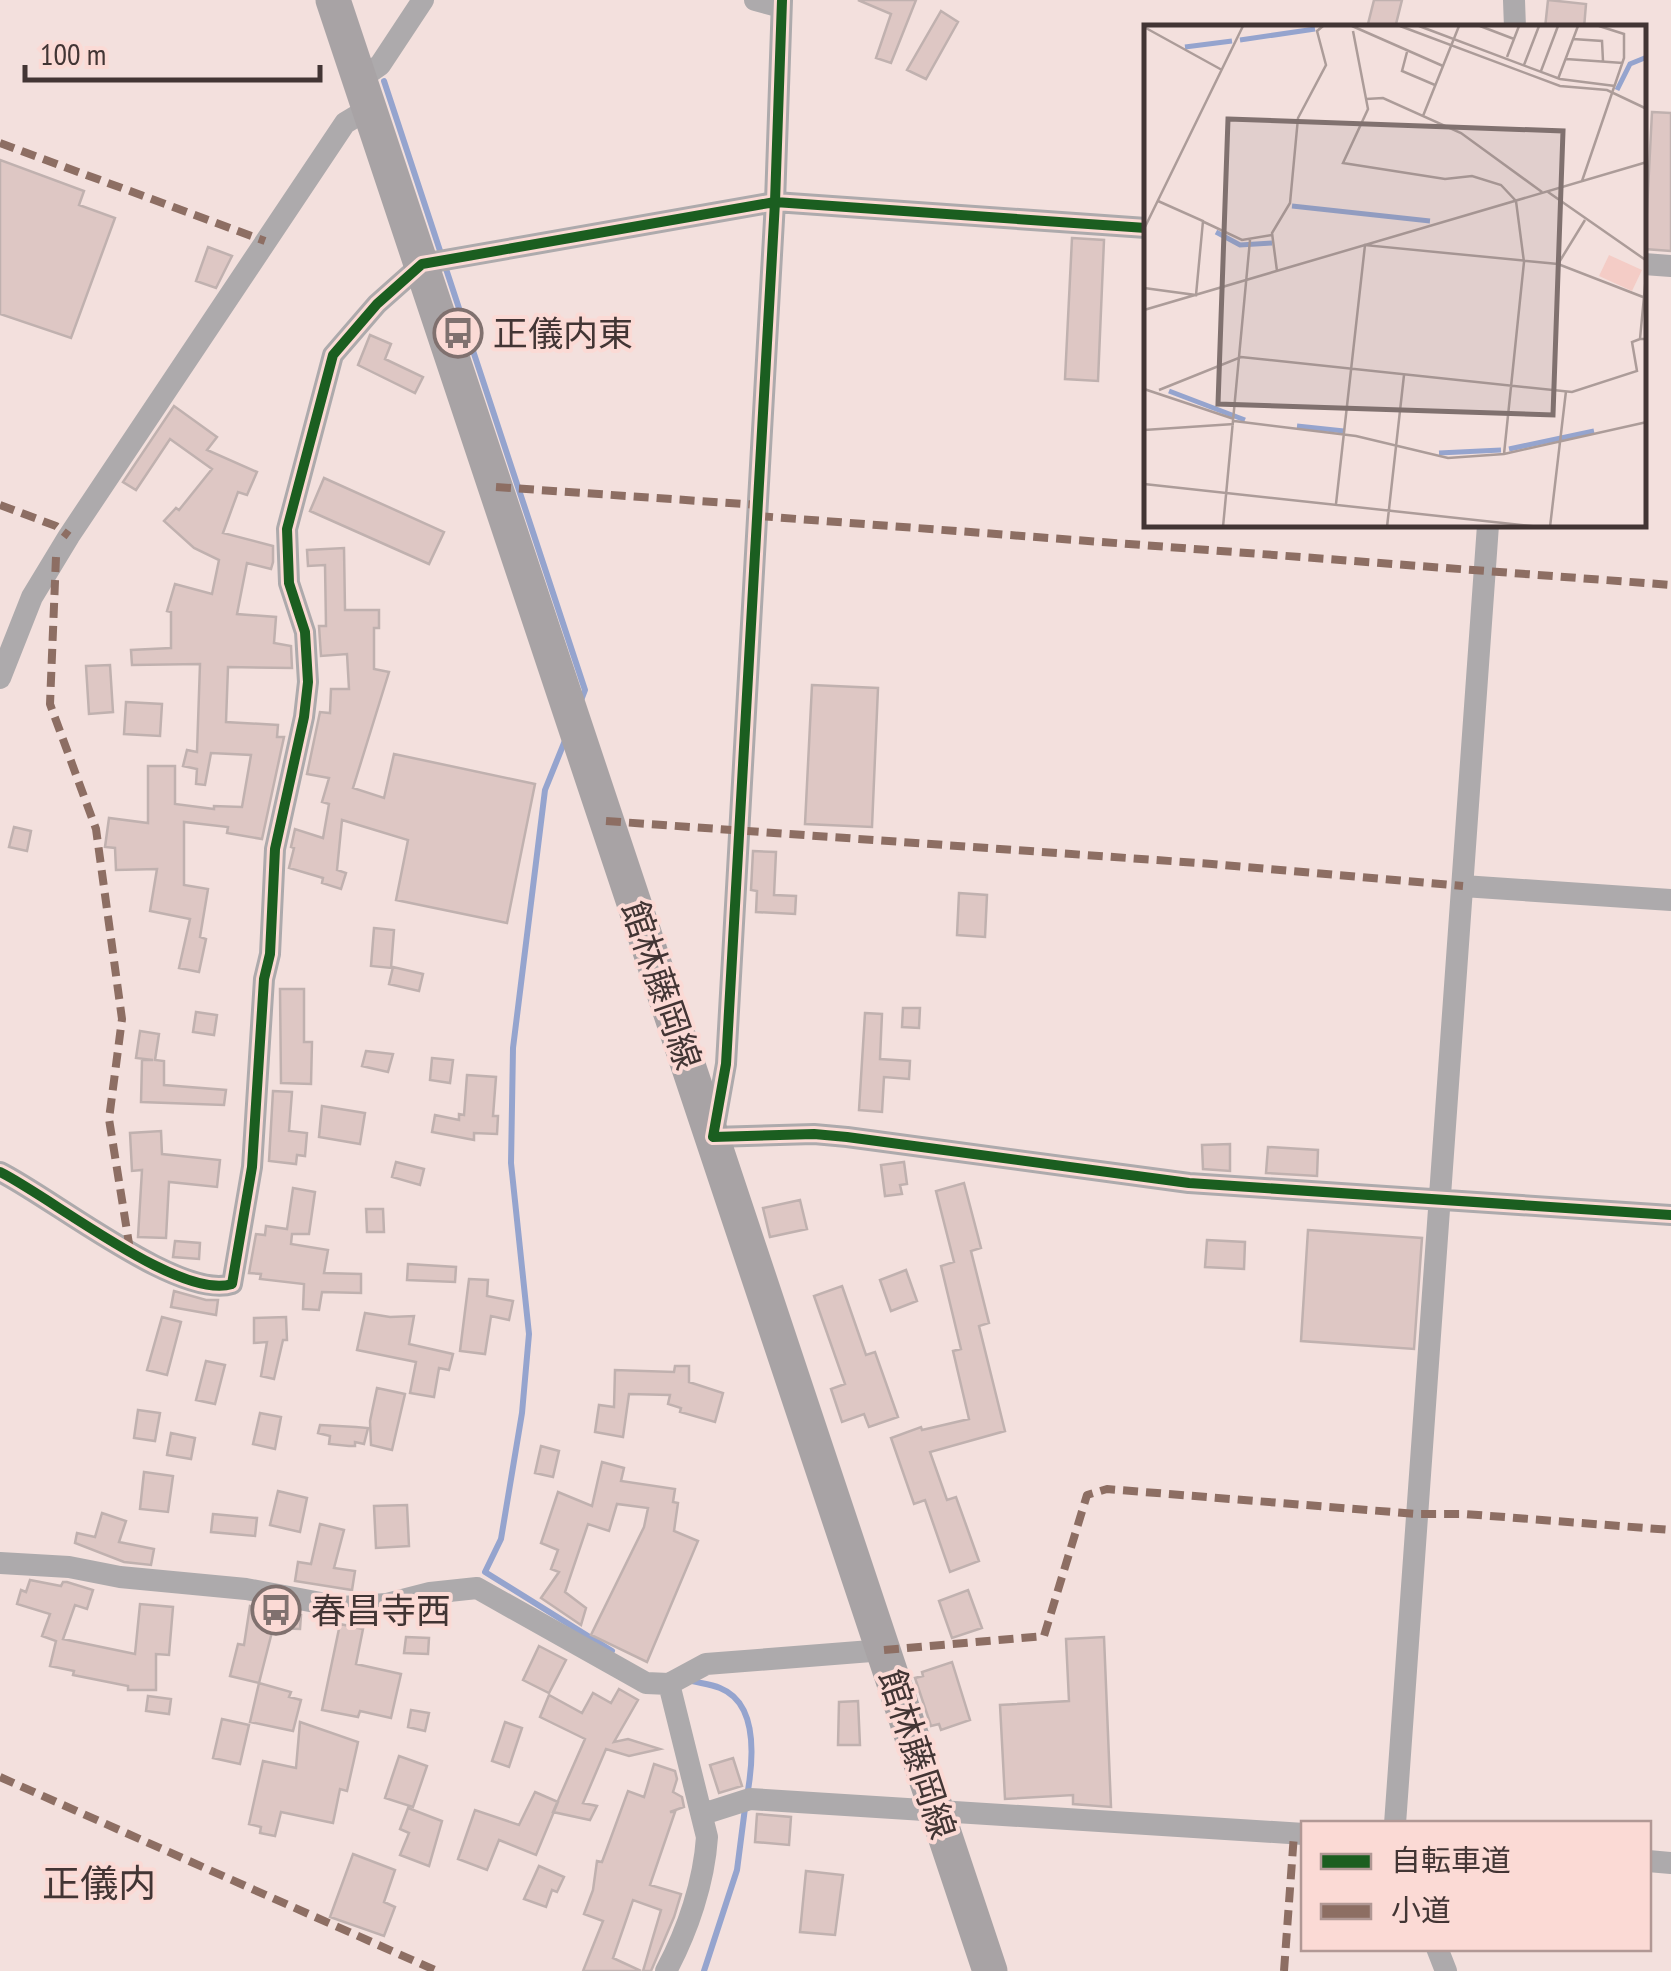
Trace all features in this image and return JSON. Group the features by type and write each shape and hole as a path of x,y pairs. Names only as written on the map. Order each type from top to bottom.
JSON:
{"main road":[{"name":"館林藤岡線","path":"333,0 990,1971"}],"street":[{"path":"0,678 32,597 69,536 346,123 423,0"},
{"path":"755,0 782,3 775,202 726,1064 713,1137 814,1134 1189,1183 1671,1215"},
{"path":"1514,0 1515,25"},
{"path":"0,1172 165,1272 223,1286 232,1284 252,1167 275,849 308,682 305,632 288,583 287,528 333,355 377,304 422,264 775,202 1144,228"},
{"path":"1646,264 1671,266"},
{"path":"1395,1821 1488,528"},
{"path":"1463,886 1671,900"},
{"path":"0,1563 69,1567 120,1577 246,1589 342,1607 387,1604 430,1593 478,1588 646,1682 669,1684 706,1664 884,1650"},
{"path":"666,1971 697,1893 707,1836 669,1684"},
{"path":"703,1814 750,1799 1301,1834"}],"building":[{"path":"858,0 916,0 891,63 876,58 891,14"},
{"path":"1374,0 1402,0 1396,25 1368,24"},
{"path":"1548,0 1586,4 1584,25 1545,25"},
{"path":"941,11 958,22 926,79 907,70"},
{"path":"1652,112 1671,113 1671,251 1646,249"},
{"path":"0,160 84,191 79,205 115,218 71,338 0,314"},
{"path":"1072,238 1104,240 1098,381 1065,379"},
{"path":"208,247 232,256 216,288 196,281"},
{"path":"370,335 391,344 385,359 423,377 415,393 358,365"},
{"path":"174,406 217,437 207,450 257,472 247,495 238,492 223,533 273,546 273,562 271,569 247,563 237,614 276,617 274,643 291,646 292,668 228,667 226,722 278,725 277,737 284,737 262,839 227,833 228,827 184,822 184,885 208,889 200,937 206,939 199,972 179,968 190,919 150,911 157,869 116,870 115,848 105,847 109,818 148,823 148,766 175,766 175,804 214,809 242,807 251,755 211,753 205,785 196,784 197,769 183,766 187,750 197,752 200,664 132,665 131,650 171,648 171,612 167,611 175,584 212,594 219,560 194,548 164,521 176,508 179,510 212,469 170,439 136,490 123,482"},
{"path":"324,478 444,532 429,564 310,511"},
{"path":"344,548 345,610 379,610 379,628 374,628 374,669 389,672 353,788 384,798 394,754 535,784 507,923 396,900 408,840 342,820 337,870 346,873 341,889 322,883 323,878 289,868 295,829 323,838 329,804 322,802 329,778 307,774 320,712 330,713 331,689 349,689 347,654 321,656 319,626 326,626 325,565 308,566 307,550"},
{"path":"110,665 113,712 89,714 86,666"},
{"path":"812,685 878,688 872,827 805,824"},
{"path":"126,702 162,704 160,736 124,734"},
{"path":"14,827 31,831 27,851 9,847"},
{"path":"753,851 776,852 774,895 796,896 795,914 756,912 757,891 751,890"},
{"path":"959,893 987,895 985,937 957,935"},
{"path":"374,928 394,930 391,968 371,966"},
{"path":"393,967 423,974 419,991 389,984"},
{"path":"280,989 304,989 304,1042 312,1042 311,1084 281,1083"},
{"path":"903,1008 920,1008 919,1028 902,1027"},
{"path":"196,1012 217,1015 214,1035 193,1032"},
{"path":"865,1013 882,1014 880,1059 910,1061 909,1079 884,1077 882,1112 859,1110"},
{"path":"140,1031 159,1034 155,1060 164,1061 164,1085 226,1090 224,1105 141,1102 142,1060 153,1060 136,1058"},
{"path":"366,1051 393,1054 388,1072 362,1066"},
{"path":"432,1058 453,1060 450,1083 430,1080"},
{"path":"467,1075 496,1077 493,1116 498,1116 497,1134 474,1133 474,1140 432,1132 435,1115 459,1120 459,1114 464,1115"},
{"path":"273,1091 292,1092 289,1131 307,1133 305,1156 297,1155 296,1164 269,1161"},
{"path":"322,1106 365,1113 360,1144 319,1137"},
{"path":"161,1131 162,1154 220,1160 217,1187 169,1182 166,1238 138,1237 142,1170 132,1171 130,1133"},
{"path":"1230,1144 1230,1171 1203,1169 1202,1145"},
{"path":"1268,1147 1318,1150 1317,1176 1266,1173"},
{"path":"396,1162 424,1169 420,1185 392,1177"},
{"path":"904,1162 907,1184 900,1185 902,1194 885,1196 881,1165"},
{"path":"964,1183 981,1248 971,1251 989,1323 979,1326 1005,1431 930,1452 947,1500 956,1497 979,1561 950,1572 925,1500 914,1504 891,1438 921,1427 922,1430 969,1419 953,1351 961,1349 941,1266 954,1262 936,1191"},
{"path":"293,1188 315,1192 309,1234 292,1234 291,1244 328,1250 324,1273 361,1274 361,1293 322,1292 319,1310 303,1309 304,1284 260,1279 261,1274 249,1273 256,1234 265,1235 266,1226 287,1229"},
{"path":"800,1200 807,1229 770,1237 763,1208"},
{"path":"366,1209 383,1209 384,1232 367,1232"},
{"path":"1308,1230 1422,1238 1414,1349 1301,1341"},
{"path":"1207,1240 1245,1242 1244,1269 1205,1267"},
{"path":"175,1241 200,1243 199,1259 173,1257"},
{"path":"408,1264 456,1267 455,1282 407,1280"},
{"path":"906,1270 917,1301 891,1311 880,1280"},
{"path":"469,1279 488,1280 487,1296 513,1301 509,1320 491,1316 485,1354 460,1351"},
{"path":"842,1286 866,1355 875,1352 898,1417 869,1427 864,1414 842,1422 831,1389 845,1384 814,1296"},
{"path":"174,1291 218,1300 216,1315 171,1307"},
{"path":"365,1313 414,1316 409,1344 453,1354 449,1370 439,1368 434,1397 410,1393 416,1362 357,1350"},
{"path":"162,1317 181,1322 167,1375 147,1370"},
{"path":"286,1317 287,1340 283,1340 274,1379 261,1376 267,1342 254,1343 254,1318"},
{"path":"206,1361 225,1365 215,1404 196,1400"},
{"path":"675,1366 689,1366 689,1382 723,1393 715,1422 680,1412 681,1408 668,1404 670,1395 629,1394 623,1437 595,1432 599,1405 614,1407 615,1370 674,1372"},
{"path":"377,1388 405,1394 392,1450 371,1445 370,1421"},
{"path":"138,1410 160,1413 155,1441 134,1438"},
{"path":"260,1413 281,1417 275,1449 253,1444"},
{"path":"320,1425 368,1428 364,1444 355,1442 355,1446 349,1446 329,1444 330,1436 318,1433"},
{"path":"171,1433 195,1438 191,1459 167,1455"},
{"path":"541,1446 559,1451 553,1477 535,1473"},
{"path":"602,1462 624,1468 621,1481 675,1489 673,1502 678,1503 674,1531 698,1541 647,1662 591,1635 644,1527 648,1508 617,1504 609,1531 588,1524 565,1592 586,1608 581,1625 541,1598 559,1572 551,1569 558,1550 541,1543 558,1492 592,1506"},
{"path":"144,1472 173,1476 168,1512 140,1509"},
{"path":"278,1491 307,1498 300,1532 270,1525"},
{"path":"407,1505 409,1546 376,1548 374,1506"},
{"path":"102,1513 126,1521 119,1542 154,1549 151,1565 124,1562 75,1543 77,1533 95,1537"},
{"path":"213,1514 257,1518 255,1536 211,1532"},
{"path":"320,1524 344,1530 334,1568 355,1571 352,1590 295,1581 298,1562 311,1564"},
{"path":"30,1580 61,1586 67,1582 93,1590 87,1609 75,1605 63,1639 135,1654 140,1604 173,1607 169,1655 156,1654 156,1690 128,1690 128,1686 73,1675 74,1671 50,1666 56,1641 42,1636 50,1614 17,1604 21,1590 26,1592"},
{"path":"968,1590 982,1628 952,1638 939,1601"},
{"path":"250,1606 301,1615 300,1629 273,1628 259,1683 230,1676 238,1644 244,1645"},
{"path":"340,1624 363,1629 356,1664 401,1674 391,1718 360,1711 358,1717 322,1710"},
{"path":"406,1637 429,1638 428,1654 404,1653"},
{"path":"1104,1637 1111,1807 1073,1804 1073,1795 1005,1799 1000,1705 1069,1701 1066,1639"},
{"path":"539,1646 566,1660 549,1693 523,1680"},
{"path":"952,1662 970,1720 941,1730 939,1724 931,1726 915,1678"},
{"path":"259,1683 291,1692 289,1697 301,1700 293,1731 250,1722"},
{"path":"619,1689 638,1700 614,1742 628,1739 660,1749 629,1756 606,1749 583,1803 597,1806 590,1820 553,1812 585,1739 540,1717 549,1695 582,1713 593,1693 611,1703"},
{"path":"148,1696 171,1699 169,1714 146,1711"},
{"path":"858,1701 860,1745 838,1745 839,1702"},
{"path":"411,1710 429,1713 425,1731 408,1727"},
{"path":"222,1719 249,1725 240,1764 213,1758"},
{"path":"300,1722 358,1742 347,1791 340,1789 333,1823 281,1812 275,1836 260,1833 261,1827 249,1824 263,1761 296,1768"},
{"path":"505,1722 522,1728 509,1767 492,1761"},
{"path":"399,1756 427,1766 413,1807 385,1798"},
{"path":"733,1758 742,1786 719,1793 710,1765"},
{"path":"654,1764 675,1771 673,1792 682,1797 684,1807 670,1812 675,1812 650,1885 681,1894 674,1917 651,1971 643,1971 661,1910 633,1900 613,1958 641,1971 583,1971 603,1921 584,1914 593,1890 597,1861 602,1862 628,1791 644,1797"},
{"path":"535,1792 558,1802 536,1855 499,1840 487,1870 458,1859 475,1810 519,1825"},
{"path":"408,1808 442,1821 429,1866 400,1855 409,1833 400,1829"},
{"path":"757,1814 791,1817 789,1845 755,1842"},
{"path":"353,1854 395,1870 384,1902 395,1907 384,1936 330,1917"},
{"path":"539,1866 564,1877 557,1892 552,1890 546,1907 524,1899"},
{"path":"806,1871 843,1875 835,1935 800,1932"}],"waterway":[{"path":"384,81 585,690 580,703"},
{"path":"566,738 545,790 513,1048 511,1163 529,1334 522,1413 501,1539 485,1572 612,1651"},
{"path":"688,1680 720,1688 742,1707 752,1752 747,1796"},
{"path":"704,1971 737,1870 745,1808"}],"marked path":[{"path":"0,143 265,241"},
{"path":"496,487 758,505"},
{"path":"0,505 56,526 69,536"},
{"path":"758,516 1671,585"},
{"path":"56,557 50,704 96,829 122,1019 109,1119 130,1250"},
{"path":"606,821 1463,886"},
{"path":"884,1650 1044,1636 1087,1495 1107,1489 1671,1530"},
{"path":"0,1777 437,1971"},
{"path":"1284,1971 1294,1834"}],"cycle path":[{"path":"782,0 775,202 726,1064 713,1137 814,1134 1189,1183 1671,1215"},
{"path":"0,1172 149,1263 209,1285 232,1284 252,1167 275,849 308,682 305,632 289,583 287,529 333,355 377,304 422,264 775,202 1144,228"}],"place":[{"name":"正儀内東","path":"458,333"},
{"name":"春昌寺西","path":"276,1610"}],"district":[{"name":"正儀内","path":"99,1882"}]}
